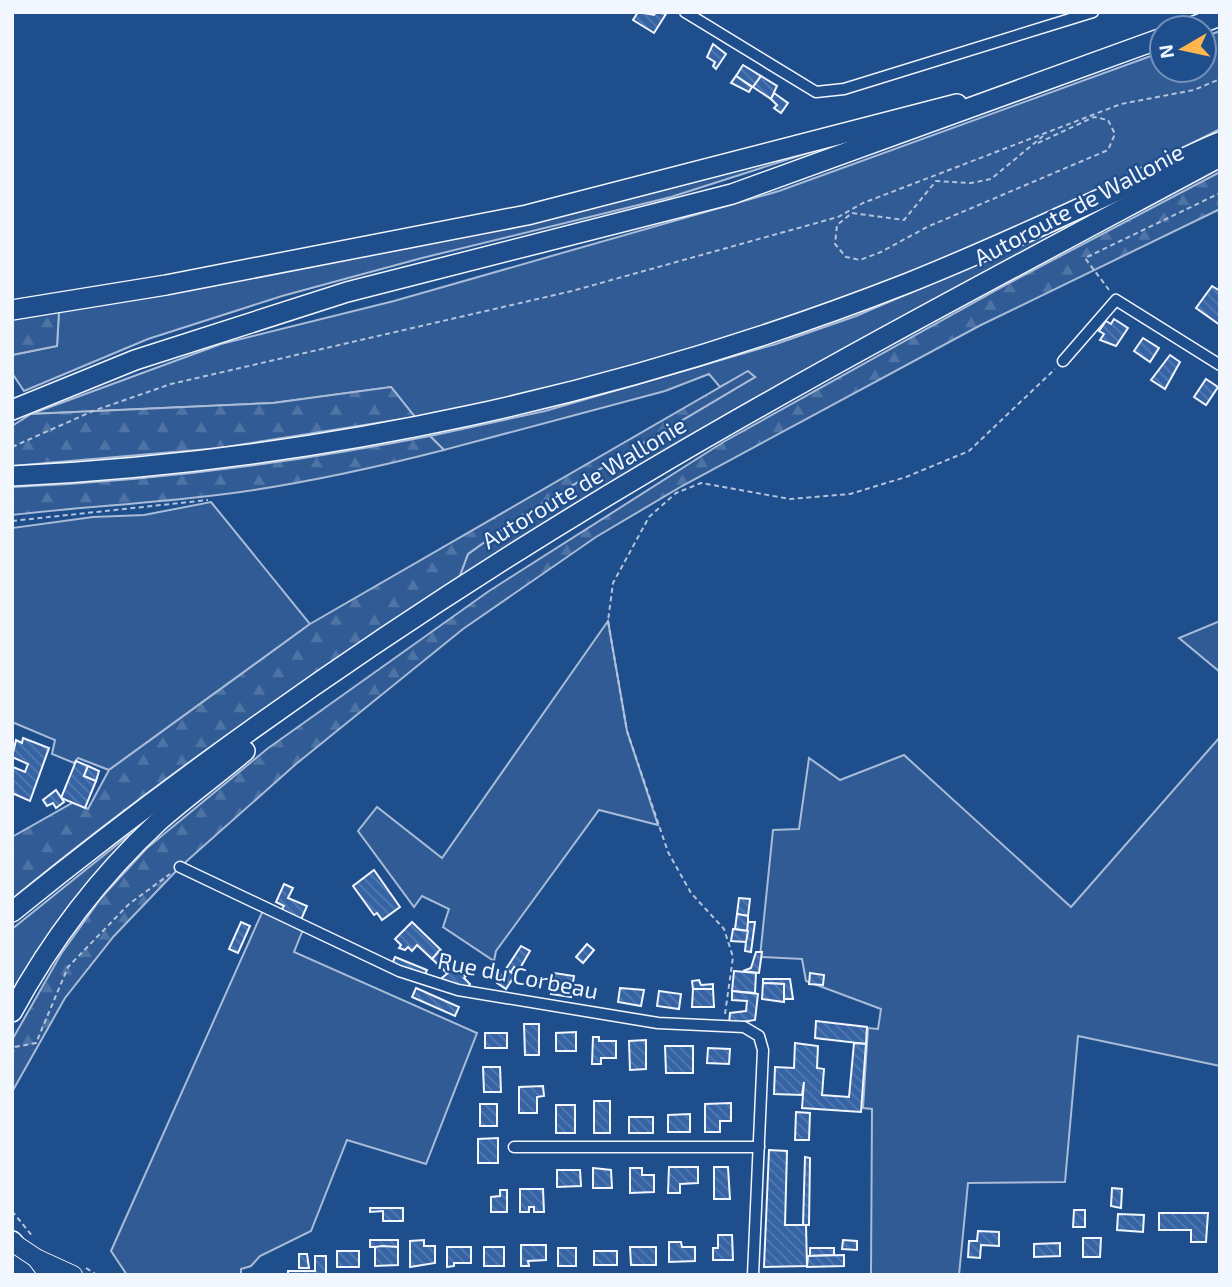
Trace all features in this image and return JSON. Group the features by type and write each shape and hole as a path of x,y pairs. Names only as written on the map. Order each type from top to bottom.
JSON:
{"highway":[{"path":"12,411 135,360 347,292 732,194 1148,43"},
{"path":"12,310 334,254 527,215 735,163 932,107 999,97"},
{"path":"12,476 136,468 328,443 545,399 639,374 816,317 909,283 1220,142"},
{"name":"Autoroute de Wallonie","path":"12,912 85,853 375,643 642,475 913,322 1220,157"},
{"path":"12,1013 56,938 94,889 159,821 244,751 262,723"}],"main road":[{"path":"13,1242 36,1249 77,1271"},
{"path":"36,1249 49,1275"}],"street":[{"path":"685,12 816,92 844,89 1093,12"},
{"path":"1063,361 1116,300 1220,365"},
{"name":"Rue du Corbeau","path":"180,867 399,971 458,990 658,1023 744,1027 759,1036 763,1050 753,1275"},
{"path":"514,1147 759,1147"}],"path":[{"path":"12,447 93,411 171,384 559,294 838,217 863,203 1121,104 1194,90 1220,79"},
{"path":"1038,143 1094,117 1108,120 1115,134 1108,150 927,227 873,256 852,259 842,255 835,244 835,230 845,216 852,213 904,220 936,181 971,183 991,178 1038,143 1044,135"},
{"path":"1116,300 1084,258 1220,193"},
{"path":"723,1025 733,957 724,929 691,893 668,852 627,731 608,621 613,583 649,517 676,493 701,483 790,499 850,494 906,477 969,451 1023,403 1063,361"},
{"path":"12,522 208,500"},
{"path":"12,1055 15,1047 36,1043 68,967 129,904 180,867"},
{"path":"12,1211 36,1249"},
{"path":"77,1271 97,1275"}],"shaded area":[{"path":"1220,31 1220,129 1092,195 897,278 723,340 528,394 415,417 391,387 273,403 31,414 221,344 394,301 779,191 1148,57 1148,84 1218,84"},
{"path":"830,146 671,197 422,258 282,296 148,339 24,391 12,373 12,355 57,346 59,311 409,248 643,195"},
{"path":"1066,226 1067,229 734,410 459,578 468,554 524,514 755,377 748,372 720,387 709,374 665,391 444,450 430,436 545,411 776,344 856,316"},
{"path":"211,502 310,624 109,770 78,758 74,763 52,754 55,740 12,722 12,528 93,517 144,515"},
{"path":"608,621 627,731 658,825 599,810 496,951 494,961 443,927 449,909 422,896 414,907 358,831 377,807 442,858"},
{"path":"1220,621 1220,672 1179,638"},
{"path":"1220,737 1220,1066 1078,1036 1065,1182 968,1183 959,1275 871,1275 872,1109 863,1108 868,1028 878,1029 881,1009 806,981 802,959 760,957 773,830 799,829 809,758 840,780 904,755 1071,907"},
{"path":"129,835 130,837 12,995 12,929"},
{"path":"264,908 304,927 294,952 477,1033 426,1164 347,1140 311,1231 260,1256 251,1266 241,1269 241,1275 127,1275 111,1251"}],"green space":[{"path":"1220,172 1220,209 979,326 682,486 596,537 463,629 296,764 180,867 114,936 65,998 12,1092 12,1040 61,954 101,898 147,848 267,749 489,591 725,441 1011,282"},
{"path":"59,311 57,346 12,355 12,318"},
{"path":"748,371 755,377 524,514 468,554 459,578 175,772 12,899 12,837 74,802 88,809 109,770 310,624"},
{"path":"391,387 415,417 220,448 12,466 12,426 31,414 273,403"},
{"path":"430,436 444,450 298,483 209,496 12,515 12,487 222,469 326,455"}],"building":[{"path":"638,12 666,14 654,33 633,20"},
{"path":"713,44 726,54 716,69 713,66 715,62 707,57"},
{"path":"743,65 761,76 753,87 736,76"},
{"path":"736,76 752,87 749,92 731,83"},
{"path":"761,76 777,86 771,99 753,87"},
{"path":"774,93 788,103 781,113 774,108 777,105 771,99"},
{"path":"1212,286 1220,291 1220,325 1196,308"},
{"path":"1114,319 1128,328 1116,346 1100,340 1104,334 1099,331 1106,321 1111,324"},
{"path":"1143,338 1159,348 1150,362 1134,351"},
{"path":"1170,355 1180,362 1165,389 1151,380"},
{"path":"1206,379 1218,387 1206,405 1194,397"},
{"path":"23,738 49,748 30,801 12,793 13,767 25,772 28,764 12,757 16,740 22,743"},
{"path":"76,761 88,766 84,776 96,781 85,808 61,798"},
{"path":"88,766 99,771 96,781 84,776"},
{"path":"56,790 64,802 56,808 53,803 47,806 43,800"},
{"path":"374,870 400,907 382,920 377,913 374,915 353,886"},
{"path":"284,884 293,888 288,898 307,906 300,922 280,912 284,906 276,902"},
{"path":"739,898 750,899 748,916 737,914"},
{"path":"737,914 748,916 748,931 735,929"},
{"path":"241,922 250,926 238,953 229,949"},
{"path":"412,922 441,950 432,959 417,945 412,951 408,947 405,950 399,948 401,945 395,939"},
{"path":"748,922 755,922 751,952 745,951"},
{"path":"733,929 748,931 746,942 731,941"},
{"path":"587,944 594,950 583,963 576,957"},
{"path":"521,946 530,951 519,970 514,967 511,972 506,969"},
{"path":"439,951 455,967 448,974 432,959"},
{"path":"756,952 762,952 759,973 743,971 751,968"},
{"path":"395,957 427,970 423,979 391,966"},
{"path":"454,968 466,976 464,978 470,984 465,990 437,982"},
{"path":"506,969 515,975 506,989 497,983"},
{"path":"734,971 756,973 755,993 732,991"},
{"path":"554,973 574,976 571,997 551,994"},
{"path":"810,973 824,975 823,985 809,984"},
{"path":"763,979 790,979 793,999 784,999 784,984 763,983"},
{"path":"699,980 701,985 713,984 713,989 693,989 692,981"},
{"path":"763,983 784,984 784,1002 762,999"},
{"path":"416,988 459,1007 455,1016 412,997"},
{"path":"620,988 644,990 641,1006 618,1002"},
{"path":"693,989 713,989 714,1007 692,1007"},
{"path":"659,991 681,994 679,1009 657,1006"},
{"path":"732,991 758,994 755,1020 729,1024 730,1013 746,1011 747,1001 732,1000"},
{"path":"816,1021 867,1027 866,1044 815,1038"},
{"path":"524,1024 539,1024 539,1055 525,1055"},
{"path":"576,1032 576,1051 556,1051 556,1033"},
{"path":"485,1033 507,1033 507,1048 485,1048"},
{"path":"593,1037 599,1037 599,1041 616,1041 616,1058 601,1058 601,1064 592,1064"},
{"path":"646,1040 646,1069 630,1070 629,1041"},
{"path":"795,1043 818,1046 817,1068 824,1069 822,1095 849,1097 854,1043 866,1044 861,1112 802,1108 804,1082 802,1095 774,1094 775,1067 794,1068"},
{"path":"665,1046 693,1046 693,1073 666,1073"},
{"path":"708,1048 730,1049 729,1064 707,1063"},
{"path":"483,1067 500,1067 501,1092 484,1092"},
{"path":"543,1086 544,1096 537,1097 537,1113 519,1113 519,1087"},
{"path":"594,1101 610,1101 610,1133 594,1133"},
{"path":"731,1103 731,1121 720,1121 720,1132 705,1132 705,1104"},
{"path":"480,1104 497,1104 497,1126 480,1126"},
{"path":"556,1105 575,1105 575,1133 556,1133"},
{"path":"796,1112 810,1113 809,1140 795,1140"},
{"path":"690,1114 690,1132 668,1132 668,1115"},
{"path":"629,1117 653,1117 653,1133 629,1133"},
{"path":"498,1138 498,1163 478,1163 478,1139"},
{"path":"769,1150 787,1151 785,1225 806,1225 807,1266 764,1267"},
{"path":"805,1157 810,1158 809,1225 803,1225"},
{"path":"669,1167 698,1167 698,1183 680,1184 680,1193 668,1193"},
{"path":"714,1167 728,1167 730,1199 714,1199"},
{"path":"593,1168 611,1170 612,1188 593,1188"},
{"path":"630,1168 642,1168 642,1175 654,1175 654,1192 630,1193"},
{"path":"557,1170 580,1170 581,1186 557,1187"},
{"path":"1112,1188 1122,1189 1121,1208 1111,1206"},
{"path":"520,1189 543,1189 544,1212 534,1212 534,1207 529,1207 529,1212 520,1212"},
{"path":"500,1190 507,1190 507,1212 491,1212 491,1197 500,1196"},
{"path":"370,1208 403,1208 403,1221 383,1221 383,1211 370,1212"},
{"path":"1074,1210 1085,1210 1085,1227 1073,1227"},
{"path":"1159,1213 1208,1213 1206,1242 1191,1242 1191,1230 1159,1230"},
{"path":"1118,1214 1144,1215 1143,1232 1117,1230"},
{"path":"978,1231 999,1232 999,1246 981,1245 980,1258 968,1257 969,1241 977,1241"},
{"path":"718,1235 732,1235 733,1260 713,1260 713,1248 718,1248"},
{"path":"1083,1238 1101,1238 1100,1257 1083,1257"},
{"path":"370,1240 398,1240 398,1247 370,1247"},
{"path":"424,1240 424,1246 435,1246 435,1263 410,1267 410,1241"},
{"path":"843,1240 857,1241 857,1250 842,1249"},
{"path":"669,1242 681,1242 682,1247 695,1247 695,1261 669,1262"},
{"path":"1060,1243 1060,1256 1034,1257 1034,1244"},
{"path":"521,1245 546,1245 546,1260 528,1261 529,1266 521,1266"},
{"path":"375,1247 398,1247 398,1265 375,1266"},
{"path":"447,1247 471,1247 471,1263 454,1263 454,1266 447,1267"},
{"path":"484,1247 504,1247 504,1266 484,1266"},
{"path":"630,1247 656,1247 656,1265 631,1265"},
{"path":"558,1248 576,1248 576,1266 558,1266"},
{"path":"810,1248 834,1248 834,1255 810,1256"},
{"path":"337,1251 359,1251 359,1267 337,1267"},
{"path":"594,1251 617,1251 617,1265 594,1265"},
{"path":"299,1254 307,1254 309,1268 299,1268"},
{"path":"844,1255 844,1266 807,1267 808,1256"},
{"path":"315,1256 326,1256 326,1275 288,1275 288,1271 315,1271"}]}
